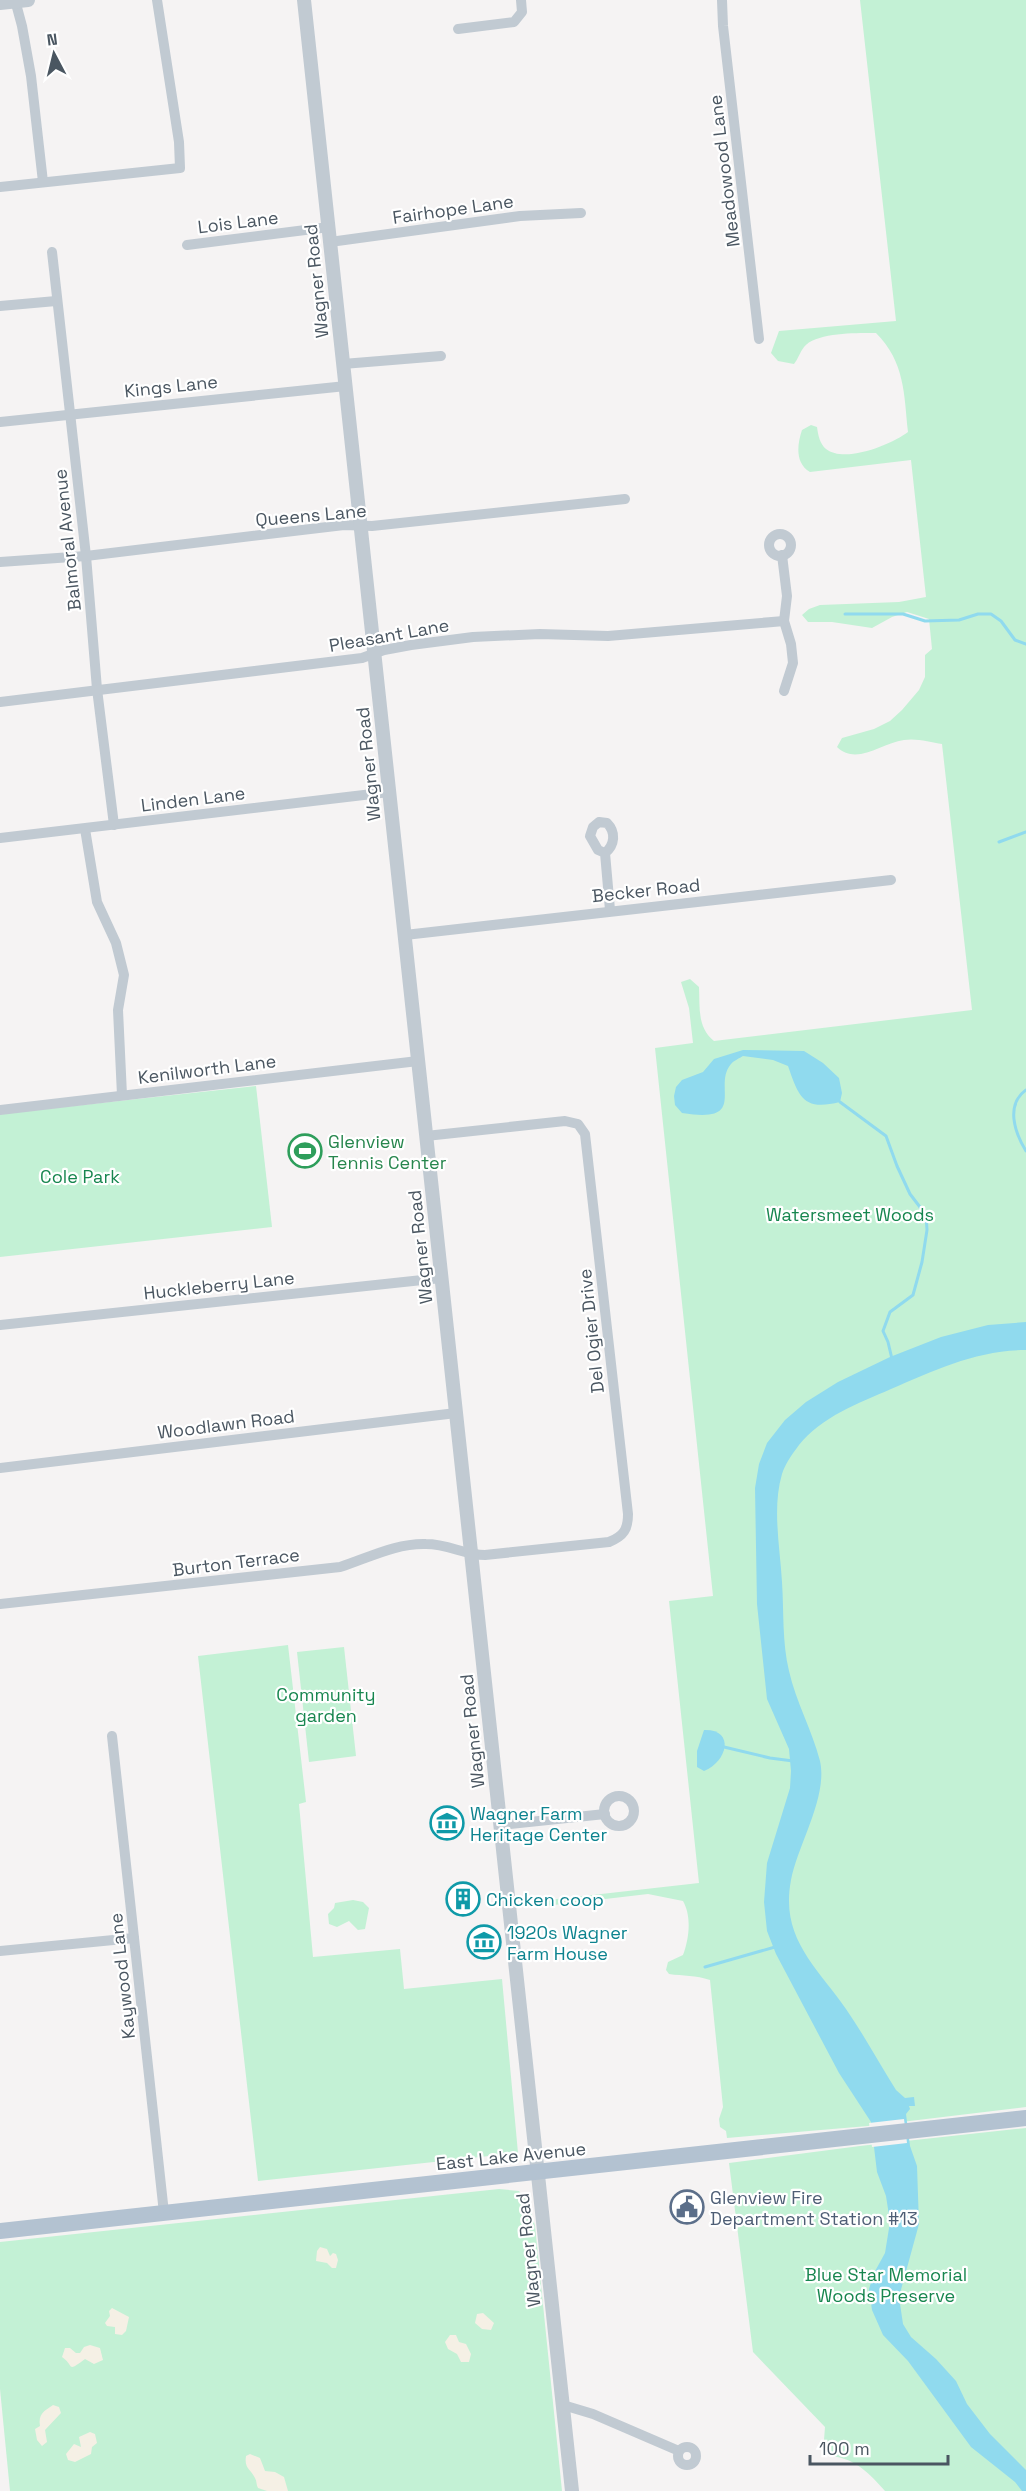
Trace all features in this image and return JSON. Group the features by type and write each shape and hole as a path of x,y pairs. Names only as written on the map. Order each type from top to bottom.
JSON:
{"main road":[{"name":"East Lake Avenue","path":"0,2231 1026,2118"}],"street":[{"path":"0,3 19,0 31,76 43,182"},
{"path":"0,187 180,168 179,142 157,0"},
{"name":"Wagner Road","path":"304,0 572,2491"},
{"path":"458,28 514,22 522,12 521,0"},
{"name":"Meadowood Lane","path":"722,0 723,26 759,339"},
{"name":"Fairhope Lane","path":"330,242 520,216 581,213"},
{"name":"Lois Lane","path":"187,245 329,227"},
{"name":"Balmoral Avenue","path":"52,252 86,556 97,689 114,825"},
{"path":"0,306 56,301"},
{"path":"344,364 441,356"},
{"name":"Kings Lane","path":"0,422 69,413 346,386"},
{"name":"Queens Lane","path":"0,562 86,556 344,525 372,526 625,499"},
{"path":"782,555 787,596 784,621 791,644 793,663 784,691"},
{"name":"Pleasant Lane","path":"0,702 362,658 384,650 473,637 540,634 608,636 784,621"},
{"name":"Linden Lane","path":"0,838 389,792"},
{"path":"86,829 97,902 116,943 124,975 118,1010 122,1095"},
{"path":"605,852 610,910"},
{"name":"Becker Road","path":"405,934 891,880"},
{"name":"Kenilworth Lane","path":"0,1110 418,1061"},
{"name":"Del Ogier Drive","path":"426,1136 565,1120 578,1124 582,1128 587,1142 628,1514 627,1529 618,1539 609,1542 471,1555"},
{"name":"Huckleberry Lane","path":"0,1325 441,1278"},
{"name":"Woodlawn Road","path":"0,1468 456,1413"},
{"name":"Burton Terrace","path":"0,1604 340,1567 394,1548 425,1544 453,1547 471,1555"},
{"name":"Kaywood Lane","path":"112,1736 164,2213"},
{"path":"500,1825 604,1814"},
{"path":"0,1951 134,1938"},
{"path":"563,2405 593,2414 679,2451"}],"green space":[{"name":"Watersmeet Woods","path":"860,0 1026,0 1026,2107 868,2126 727,2138 726,2131 720,2127 719,2119 723,2107 710,1980 669,1974 666,1970 668,1962 683,1955 687,1942 689,1921 683,1901 648,1894 537,1907 531,1906 530,1902 699,1883 669,1601 713,1596 655,1048 693,1043 689,1008 681,982 690,979 699,987 702,1023 714,1041 972,1010 942,744 904,740 861,754 845,752 837,747 842,738 874,729 890,721 919,690 925,677 925,655 932,649 929,619 907,612 872,628 832,622 808,622 802,615 809,609 820,605 899,602 926,597 911,460 810,472 802,464 798,453 802,430 811,425 817,427 821,442 826,449 834,453 845,454 880,447 908,432 904,392 898,367 886,344 876,333 838,334 818,338 804,347 794,364 778,361 771,353 779,331 896,321"},
{"name":"Cole Park","path":"256,1086 272,1227 0,1257 0,1114"},
{"path":"288,1645 306,1802 299,1804 313,1957 400,1949 404,1989 502,1979 518,2153 258,2181 198,1656"},
{"name":"Community garden","path":"344,1647 356,1756 309,1762 297,1652"},
{"path":"353,1900 363,1902 369,1908 365,1929 358,1930 349,1921 337,1927 329,1924 328,1914 334,1908 335,1903"},
{"name":"Blue Star Memorial Woods Preserve","path":"1026,2128 1026,2491 885,2491 868,2473 855,2464 832,2456 824,2440 825,2427 753,2352 729,2163"},
{"path":"499,2189 519,2191 529,2204 535,2226 562,2491 10,2491 0,2389 0,2242"}],"sand":[{"path":"320,2247 327,2249 330,2256 333,2253 336,2254 338,2260 336,2268 316,2261"},
{"path":"112,2308 129,2317 126,2331 122,2335 115,2334 115,2327 107,2326 105,2323"},
{"path":"483,2313 494,2323 491,2330 482,2329 475,2323 477,2314"},
{"path":"450,2335 456,2335 459,2342 466,2344 471,2354 469,2362 461,2362 457,2354 448,2349 445,2342"},
{"path":"90,2345 100,2348 103,2360 94,2364 85,2359 71,2367 62,2357 65,2348 80,2353 84,2347"},
{"path":"53,2405 59,2407 61,2413 45,2430 47,2442 42,2446 37,2440 35,2429 40,2426 42,2413"},
{"path":"90,2432 95,2434 97,2443 92,2447 91,2454 75,2462 68,2460 66,2454 74,2444 81,2447 79,2437"},
{"path":"250,2454 260,2458 265,2471 275,2472 284,2477 288,2491 267,2491 258,2488 256,2479 246,2464 246,2456"}],"water":[{"path":"743,1050 804,1051 823,1063 839,1078 842,1093 840,1102 818,1105 811,1103 800,1094 788,1066 773,1060 743,1056 732,1063 726,1073 722,1108 715,1113 703,1115 682,1113 675,1105 674,1096 676,1087 682,1080 703,1072 714,1059"},
{"path":"1026,1322 1026,1350 990,1353 940,1368 854,1405 818,1426 799,1445 785,1466 779,1487 777,1514 787,1660 796,1694 817,1750 821,1775 816,1805 791,1880 789,1900 791,1919 803,1950 853,2019 896,2090 905,2098 914,2097 915,2106 909,2106 910,2109 906,2114 910,2146 917,2166 919,2224 899,2297 903,2324 911,2337 956,2381 967,2404 990,2434 1026,2470 1026,2491 1022,2491 1015,2482 971,2447 908,2361 883,2335 872,2310 869,2289 874,2273 885,2253 890,2222 886,2196 877,2172 871,2122 839,2073 776,1954 767,1931 764,1902 767,1863 790,1788 791,1771 789,1749 767,1699 757,1604 755,1488 759,1464 767,1443 785,1420 806,1402 838,1382 890,1357 941,1337 988,1325"},
{"path":"704,1730 714,1731 720,1735 725,1746 718,1760 704,1771 697,1767 697,1751"}],"pier":[{"path":"904,2119 907,2143 872,2147 869,2123"}],"waterway":[{"path":"845,614 903,614 925,621 959,620 978,614 991,614 1001,621 1015,640 1026,644"},
{"path":"999,842 1026,832"},
{"path":"1026,1090 1020,1096 1014,1111 1018,1136 1026,1151"},
{"path":"840,1102 886,1136 910,1194 926,1215 927,1230 922,1262 913,1295 890,1312 883,1331 892,1359"},
{"path":"724,1747 793,1761"},
{"path":"705,1967 775,1947"}],"place":[{"name":"Glenview Tennis Center","path":"305,1151"},
{"name":"Wagner Farm Heritage Center","path":"447,1823"},
{"name":"Chicken coop","path":"463,1899"},
{"name":"1920s Wagner Farm House","path":"484,1942"},
{"name":"Glenview Fire Department Station #13","path":"687,2207"}]}
